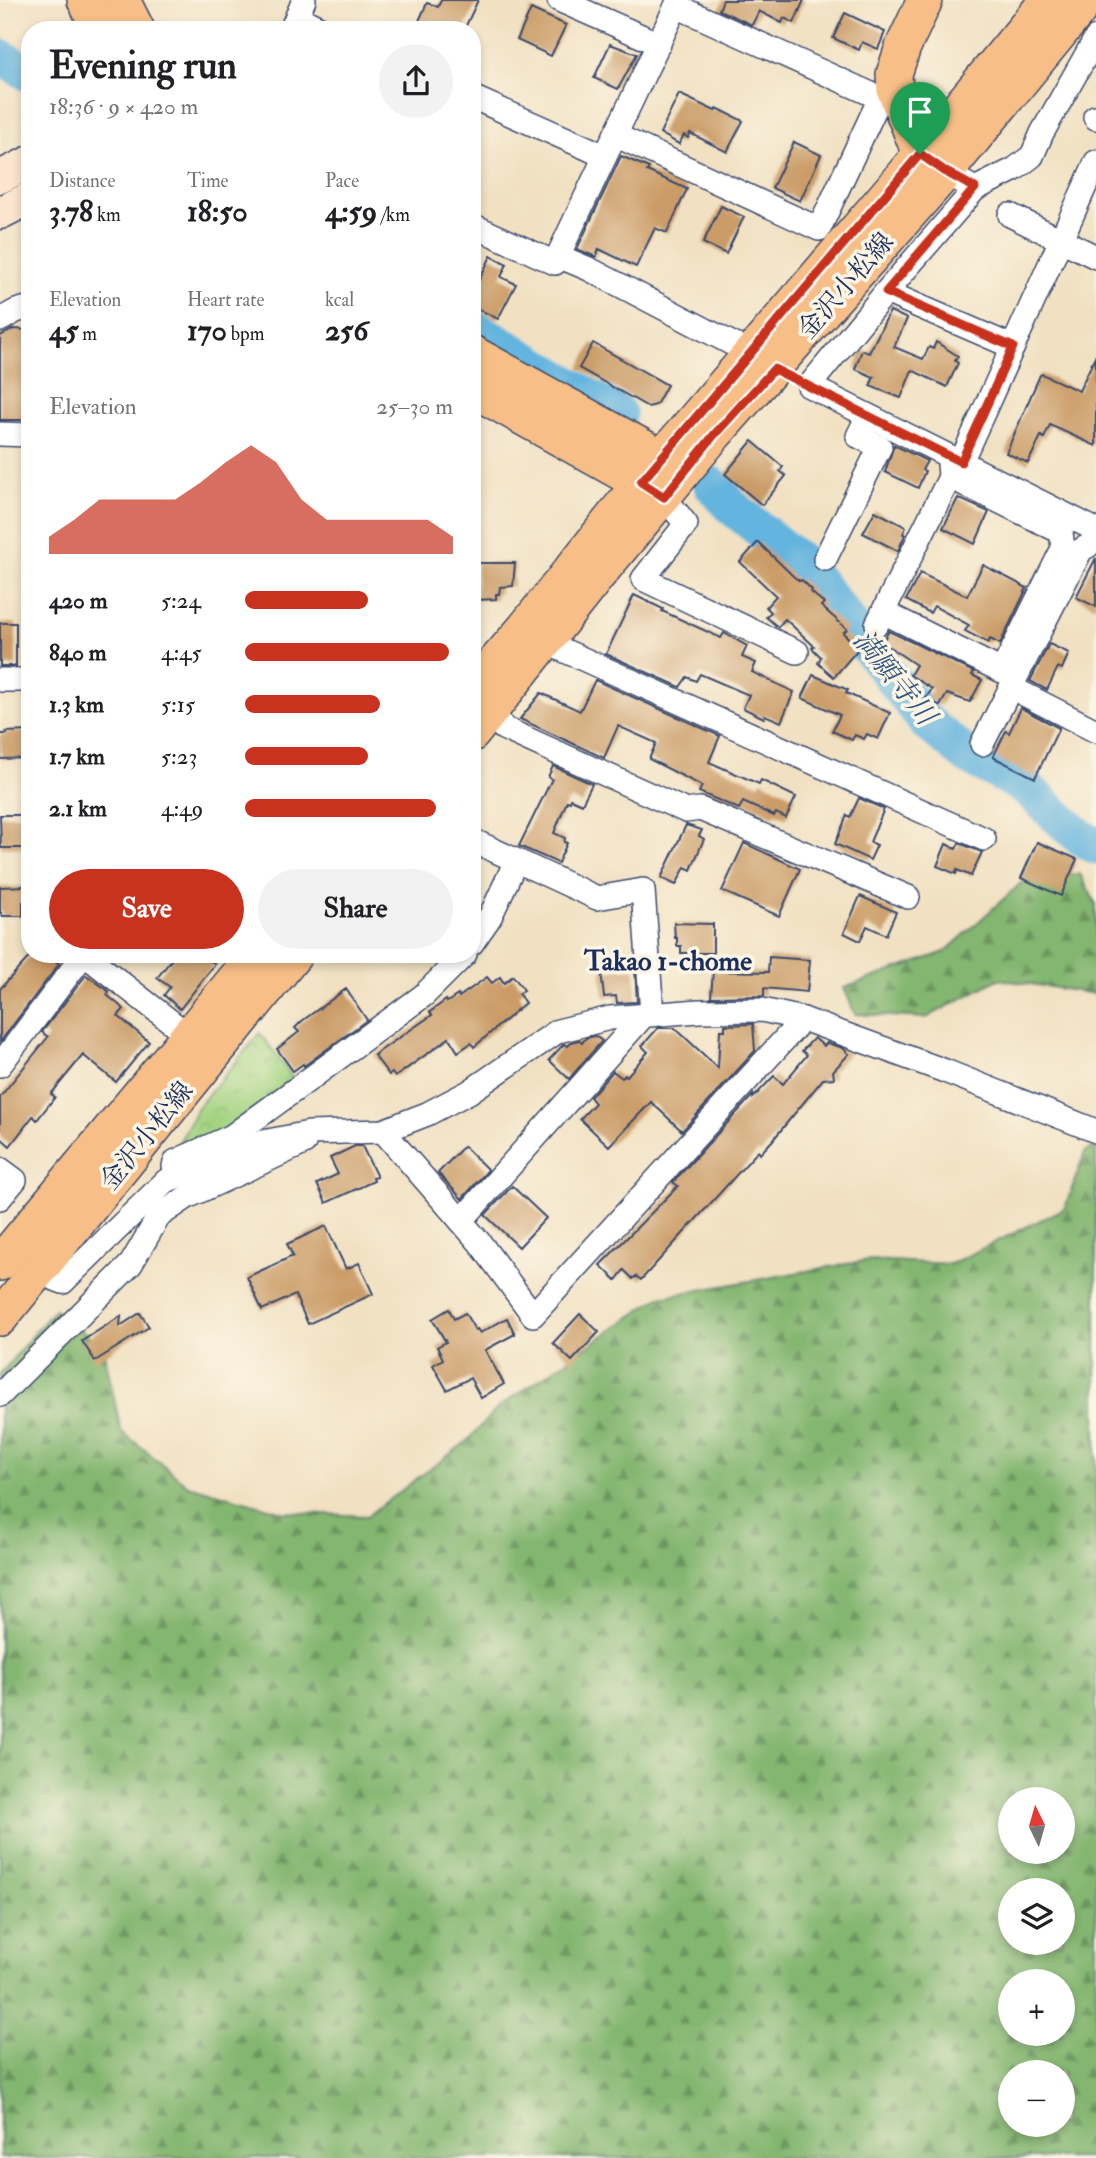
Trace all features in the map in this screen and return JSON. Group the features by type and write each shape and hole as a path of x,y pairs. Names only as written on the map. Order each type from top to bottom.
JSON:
{"main road":[{"path":"85,0 96,21"},
{"path":"122,0 132,21"},
{"path":"925,0 903,47 887,95 947,172"},
{"name":"金沢小松線","path":"947,172 1048,0"},
{"name":"金沢小松線","path":"481,694 524,629 663,477 762,361 947,172 1087,0"},
{"path":"481,359 663,477"},
{"path":"481,393 663,477"},
{"name":"金沢小松線","path":"481,696 545,642 598,575 663,477"},
{"name":"金沢小松線","path":"4,1250 248,963"},
{"name":"金沢小松線","path":"0,1318 288,963"}],"street":[{"path":"559,0 659,44"},
{"path":"481,229 555,263 605,156 615,135 659,44 678,3 887,95 819,229 615,135"},
{"path":"809,386 886,292 947,172 1015,169 1032,156 1042,133 1096,38"},
{"path":"481,101 605,156"},
{"path":"954,465 1061,532 1063,548 1002,671 880,619 954,465 1013,347 1096,162"},
{"path":"0,177 21,166"},
{"path":"0,213 21,202"},
{"path":"1010,215 1096,257"},
{"path":"558,256 589,269 868,416 1091,537 1081,550 982,744"},
{"path":"886,292 1013,347"},
{"path":"0,320 21,310"},
{"path":"825,559 880,447 858,436 868,416"},
{"path":"0,434 21,435"},
{"path":"663,477 686,524 643,579 797,652"},
{"path":"545,642 984,839"},
{"path":"0,680 21,680"},
{"path":"1012,688 1096,731"},
{"path":"481,702 503,728 685,811 700,809 908,897"},
{"path":"461,1221 648,1015 643,890 597,898 481,844"},
{"path":"481,930 490,917 516,861"},
{"path":"0,1065 77,963"},
{"path":"96,963 188,1035"},
{"path":"37,1272 63,1282 166,1181 176,1161 232,1136 424,995 456,963"},
{"path":"166,1181 263,1142 309,1133 383,1131 427,1114 469,1092 558,1031 610,1018 699,1011 762,1010 803,1019 1096,1131"},
{"path":"383,1131 461,1221 533,1315 803,1019"},
{"path":"0,1395 131,1264 159,1216 187,1197 326,1133"},
{"path":"0,1169 15,1180 0,1198"}],"green space":[{"path":"1080,874 1096,904 1096,994 998,979 926,1018 855,1014 844,988 945,952 1029,876"},
{"path":"260,1033 296,1082 222,1134 173,1154 198,1107"},
{"path":"1096,1146 1096,2158 0,2158 0,1374 55,1309 103,1347 121,1431 188,1485 283,1512 367,1516 466,1442 499,1407 660,1297 869,1260 951,1264 1065,1208 1085,1152"}],"building":[{"path":"441,0 478,0 468,21 419,21 427,3 438,7"},
{"path":"723,0 804,0 794,23 784,18 782,23 759,11 752,25 719,10"},
{"path":"531,9 566,25 551,56 517,40"},
{"path":"845,13 885,32 878,49 862,42 859,50 833,38"},
{"path":"610,44 637,54 618,89 594,78"},
{"path":"679,94 743,121 727,152 690,133 688,138 684,135 679,144 660,133"},
{"path":"794,142 821,155 800,201 772,188"},
{"path":"621,156 687,189 667,233 655,228 636,267 599,249 596,257 577,249"},
{"path":"721,206 744,217 726,254 703,243"},
{"path":"491,256 507,264 501,277 516,284 498,319 481,310 481,276"},
{"path":"890,311 907,319 894,347 923,359 929,347 933,349 936,342 958,356 955,361 958,363 947,387 912,370 901,398 870,386 874,377 855,369 862,350 869,353"},
{"path":"13,329 21,329 21,420 0,420 0,336"},
{"path":"593,343 667,385 656,405 648,407 579,368"},
{"path":"1096,355 1096,446 1050,425 1044,438 1041,436 1028,463 1006,453 1040,375 1079,391"},
{"path":"752,441 783,467 780,471 786,476 762,505 725,474"},
{"path":"894,445 927,461 918,488 885,472"},
{"path":"958,498 989,512 975,544 943,528"},
{"path":"875,511 906,527 898,551 863,533"},
{"path":"758,542 794,577 802,580 812,590 824,603 821,606 847,629 843,633 859,648 834,677 818,663 821,657 812,648 814,646 785,619 778,627 766,617 771,612 766,607 776,596 740,562"},
{"path":"1096,558 1096,607 1076,597"},
{"path":"481,563 515,563 513,586 500,587 496,599 481,600"},
{"path":"983,565 1027,588 1000,644 990,639 988,643 965,631 969,625 934,606 930,613 906,600 920,573 967,596"},
{"path":"634,595 721,638 724,633 747,646 742,657 756,663 752,672 794,692 781,722 765,715 764,718 743,708 749,695 700,674 696,681 687,677 680,687 606,654"},
{"path":"0,623 16,623 16,666 0,666"},
{"path":"889,631 974,672 972,675 982,680 970,702 947,694 940,706 926,698 932,689 910,675 916,665 882,642"},
{"path":"1049,644 1069,653 1062,669 1058,667 1047,690 1030,681"},
{"path":"813,675 890,713 878,739 867,734 864,739 855,735 852,740 832,731 840,715 802,698"},
{"path":"595,680 720,736 709,762 759,784 761,780 796,797 786,818 776,813 774,816 743,802 739,809 699,792 702,786 649,759 656,743 618,726 604,758 520,719 541,693 580,711"},
{"path":"1021,708 1059,728 1035,778 993,757"},
{"path":"21,731 21,758 1,759 0,734 7,734 6,732"},
{"path":"553,766 592,784 582,804 571,799 570,802 567,801 554,833 565,838 564,842 567,843 558,863 519,846 552,779 548,777"},
{"path":"859,798 884,809 870,842 877,845 870,860 835,844 847,815 850,817"},
{"path":"0,815 21,815 21,848 1,848"},
{"path":"686,825 702,830 699,836 704,839 691,870 685,867 676,885 661,878"},
{"path":"1037,842 1077,859 1061,896 1021,878"},
{"path":"744,843 800,869 779,916 722,891"},
{"path":"959,843 982,852 971,876 957,870 956,874 937,866 946,844 956,849"},
{"path":"21,886 21,916 2,916 0,887"},
{"path":"860,896 896,912 886,935 867,926 860,941 844,933"},
{"path":"674,923 713,924 713,953 681,953 681,946 677,946 675,938"},
{"path":"769,957 810,960 807,992 764,988 764,996 711,997 713,971 768,972"},
{"path":"24,963 59,964 0,1042 0,989"},
{"path":"169,963 215,964 180,1009 164,995 170,987 157,978"},
{"path":"635,968 637,1002 617,1003 616,996 604,997 601,971"},
{"path":"86,975 109,992 107,995 124,1009 118,1016 149,1042 116,1082 83,1055 51,1094 55,1097 37,1120 33,1116 10,1146 0,1137 0,1097 48,1037 42,1032"},
{"path":"513,976 524,990 519,994 525,1003 474,1047 471,1043 458,1052 449,1038 395,1077 392,1073 389,1075 374,1055 432,1015 430,1012 446,1000 447,1002 458,995 459,997 487,977 492,983 500,977 504,983"},
{"path":"346,989 367,1020 304,1066 303,1064 293,1071 277,1049 299,1032 295,1028 302,1021"},
{"path":"753,1024 755,1051 682,1131 651,1102 609,1146 580,1119 595,1103 590,1097 613,1071 622,1078 627,1076 648,1052 642,1046 658,1028 675,1028 718,1068 720,1030 725,1030 725,1025"},
{"path":"595,1036 602,1041 569,1079 549,1060 564,1044 568,1046 579,1040 582,1043 586,1038"},
{"path":"814,1038 824,1046 827,1043 843,1048 849,1054 833,1071 834,1078 823,1079 772,1141 760,1154 758,1151 641,1280 636,1276 633,1279 624,1270 616,1280 600,1265 678,1186 673,1182 753,1095 753,1098 774,1076 783,1084 807,1055 802,1051"},
{"path":"355,1146 362,1146 377,1177 373,1178 374,1181 326,1203 317,1184 338,1174 330,1158"},
{"path":"464,1146 488,1170 462,1199 438,1173"},
{"path":"512,1186 546,1218 519,1247 485,1215"},
{"path":"326,1226 346,1269 359,1263 373,1294 308,1324 295,1295 262,1310 247,1277 293,1256 287,1244"},
{"path":"449,1309 454,1319 465,1313 475,1330 480,1333 507,1318 515,1334 485,1350 504,1384 481,1398 470,1378 447,1390 433,1365 443,1359 437,1347 446,1342 432,1319"},
{"path":"140,1313 149,1327 95,1361 82,1341 121,1316 120,1326"},
{"path":"580,1314 599,1332 572,1361 553,1343"}],"waterway":[{"name":"満願寺川","path":"0,57 21,69"},
{"name":"満願寺川","path":"481,332 618,414"},
{"name":"満願寺川","path":"712,485 732,507 805,566 926,722 968,756 1025,787 1079,836 1096,846"}],"district":[{"name":"Takao 1-chome","path":"668,961"}],"route":[{"path":"920,154 975,188 886,292 1013,347 961,462 774,369 714,435 664,497 641,482 890,191 920,154"}]}
